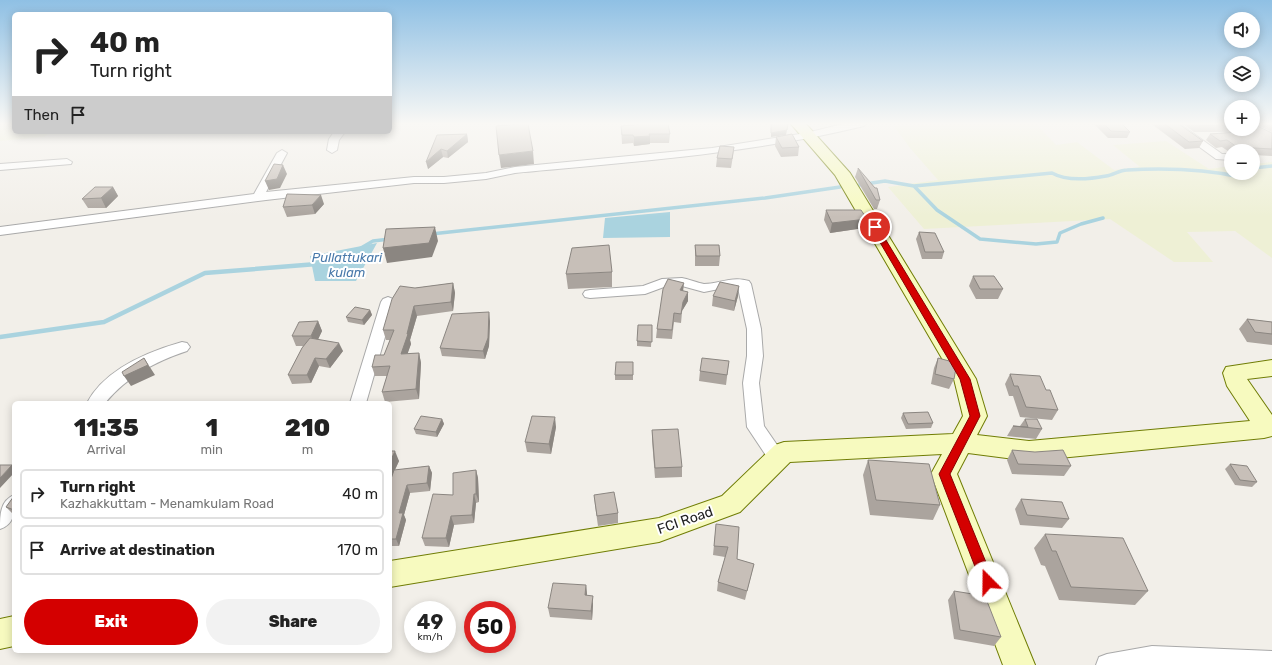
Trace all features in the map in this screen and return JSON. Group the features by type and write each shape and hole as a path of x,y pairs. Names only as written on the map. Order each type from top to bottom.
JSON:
{"street":[{"path":"258,197 281,155"},
{"path":"0,232 258,197 414,180 444,180 486,176 527,169 663,155"},
{"path":"825,155 842,174 965,379 975,416 962,443 944,474 1019,665"},
{"path":"0,167 67,162"},
{"path":"590,294 645,290 662,283 682,282 704,288 724,284 744,284 754,329 755,356 751,383 756,427 777,458"},
{"path":"359,401 388,302"},
{"path":"97,401 118,377 131,368 146,359 182,347"},
{"name":"FCI Road","path":"392,574 659,530 731,504 784,452 962,443 1029,451 1264,429 1266,425 1235,380 1234,373 1272,368"},
{"path":"0,521 12,506"},
{"path":"0,634 12,631"},
{"path":"1107,665 1154,661 1204,663 1272,662"}],"green space":[{"path":"916,155 1094,155 1114,170 1140,167 1125,155 1188,155 1209,169 1224,167 1224,180 1260,180 1260,163 1272,162 1272,258 1235,231 1187,232 1213,262 1174,262 1110,219 924,229 888,187 938,180"}],"water":[{"path":"670,212 670,237 603,238 605,218"},
{"name":"Pullattukari kulam","path":"377,243 356,281 315,281 310,256"}],"building":[{"path":"429,155 434,155 426,162"},
{"path":"718,155 733,155 732,159 717,158"},
{"path":"274,164 283,165 277,179 265,181"},
{"path":"858,168 875,188 877,188 880,200 876,200"},
{"path":"95,187 113,187 101,198 82,199"},
{"path":"287,194 321,195 312,205 283,207"},
{"path":"826,210 861,210 867,219 832,223"},
{"path":"435,227 429,243 383,248 386,229"},
{"path":"919,232 935,233 944,252 925,252"},
{"path":"609,245 612,272 566,274 572,248"},
{"path":"695,245 719,245 720,256 696,256"},
{"path":"973,276 994,276 1003,289 980,289"},
{"path":"668,279 684,283 680,290 688,292 683,302 681,314 674,313 672,330 657,329 663,289"},
{"path":"720,282 739,286 735,301 713,296"},
{"path":"453,283 451,302 414,306 408,334 401,354 419,353 416,389 382,392 390,366 372,367 375,355 384,355 394,330 383,330 392,299 400,286 415,288"},
{"path":"355,307 370,310 362,320 346,317"},
{"path":"489,312 488,338 483,351 440,348 452,314"},
{"path":"1247,319 1272,322 1272,334 1255,332"},
{"path":"318,321 311,336 292,336 299,322"},
{"path":"638,325 652,325 652,342 637,341"},
{"path":"310,338 339,343 326,359 315,358 307,375 288,375 302,348"},
{"path":"144,358 148,365 124,376 122,372"},
{"path":"702,358 729,361 727,375 700,371"},
{"path":"938,358 953,362 956,368 954,379 935,374"},
{"path":"616,362 633,362 633,375 615,375"},
{"path":"1010,374 1040,376 1046,390 1050,390 1058,410 1026,407 1018,386 1014,386"},
{"path":"928,412 933,423 908,424 903,413"},
{"path":"421,416 442,419 436,432 414,429"},
{"path":"532,416 555,417 549,444 525,442"},
{"path":"1025,419 1037,419 1042,429 1013,426 1028,427"},
{"path":"678,429 682,467 655,468 652,430"},
{"path":"1012,450 1035,452 1063,450 1071,466 1018,464"},
{"path":"868,460 929,464 940,505 876,500"},
{"path":"1230,464 1247,466 1257,482 1240,480"},
{"path":"0,465 12,465 0,478"},
{"path":"429,466 427,483 407,485 399,513 403,513 396,539 392,539 392,476 394,470"},
{"path":"476,470 476,494 474,494 472,515 451,516 446,538 422,538 433,494 453,495 453,473"},
{"path":"614,492 618,513 597,516 594,495"},
{"path":"12,499 12,509 6,507"},
{"path":"1021,499 1062,502 1069,519 1027,515"},
{"path":"716,524 739,527 737,559 754,564 747,591 718,582 728,547 714,546"},
{"path":"1045,534 1123,538 1148,591 1071,587 1056,551 1052,551"},
{"path":"553,583 586,585 585,595 593,596 591,611 548,608"},
{"path":"954,591 985,596 1001,637 960,630"}],"waterway":[{"path":"1260,167 1272,166"},
{"path":"914,186 1052,173 1058,176 1071,178 1100,177 1124,170 1141,169 1170,169 1224,174"},
{"path":"859,185 885,181 914,186"},
{"path":"914,186 937,210 980,239 1036,244 1057,242 1060,233 1081,224 1103,218"},
{"path":"431,234 765,198 840,187"},
{"path":"361,248 373,241 390,239"},
{"path":"0,337 104,322 205,273 317,264"}],"route":[{"path":"875,227 965,379 975,416 962,443 944,474 988,582"}]}
